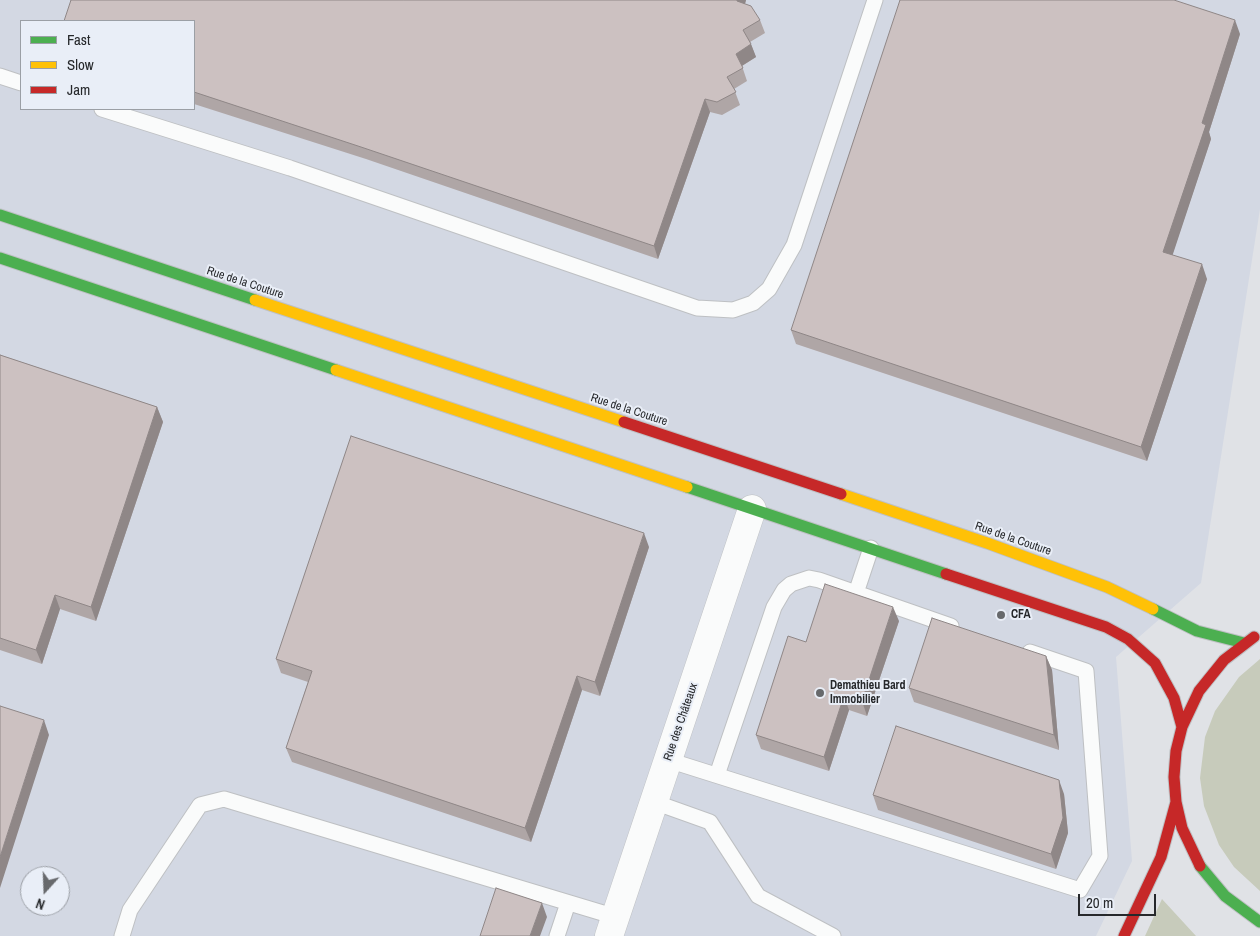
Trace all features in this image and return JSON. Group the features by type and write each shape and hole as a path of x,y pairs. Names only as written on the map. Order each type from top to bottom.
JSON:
{"main road":[{"name":"Rue de la Couture","path":"0,216 987,543 1107,586 1197,631 1244,643"},
{"path":"0,258 1068,614 1116,632 1139,648 1155,663 1174,698 1182,727"},
{"path":"1260,634 1244,643 1224,660 1206,680 1192,702 1182,727 1175,764 1176,802 1187,841 1203,871 1235,906 1260,922"},
{"path":"1124,936 1161,857 1176,802"}],"street":[{"name":"Rue des Châteaux","path":"612,927 752,509"}],"lane":[{"path":"105,110 290,168 697,308 733,310 753,303 762,296 776,279 790,252 875,0"},
{"path":"0,76 20,83"},
{"path":"856,593 871,548"},
{"path":"717,775 774,607 784,590 800,580 809,578 966,631"},
{"path":"668,760 1080,890 1100,856 1086,671 1012,646"},
{"path":"122,936 130,910 200,805 224,799 568,903 612,927"},
{"path":"654,802 710,822 758,896 832,936"},
{"path":"557,936 568,903"}],"shaded area":[{"path":"0,0 1260,0 1260,209 1201,583 1116,657 1132,861 1096,936 0,936"}],"green space":[{"path":"1260,659 1260,891 1234,867 1219,845 1204,806 1200,778 1205,737 1215,711 1239,677"},
{"path":"1162,899 1196,936 1145,936"}],"building":[{"path":"71,0 737,0 751,6 760,20 743,30 751,44 736,54 743,68 727,77 736,92 717,102 705,99 654,246 195,92 195,20 64,20"},
{"path":"900,0 1174,0 1235,20 1202,123 1206,125 1163,252 1202,264 1141,447 791,330"},
{"path":"0,355 157,407 91,607 55,595 36,650 0,638"},
{"path":"351,436 644,533 595,682 577,676 525,828 286,748 312,671 276,659"},
{"path":"825,584 893,607 862,701 844,696 824,757 756,735 788,636 806,642"},
{"path":"932,618 1046,656 1054,735 909,688"},
{"path":"0,706 44,720 0,857"},
{"path":"896,726 1059,780 1063,818 1051,854 873,795"},
{"path":"496,888 542,903 530,936 480,936"}],"traffic: fast":[{"path":"0,215 255,300"},
{"path":"0,258 336,370"},
{"path":"687,487 946,574"},
{"path":"1153,609 1197,631 1244,643"},
{"path":"1200,866 1225,896 1260,922"}],"traffic: slow":[{"path":"255,300 624,422"},
{"path":"336,370 687,487"},
{"path":"841,494 987,543 1107,587 1153,609"}],"traffic: jam":[{"path":"624,422 841,494"},
{"path":"946,574 1106,627 1128,639 1155,663 1174,698 1182,727"},
{"path":"1200,866 1182,828 1176,802 1174,777 1176,751 1182,727 1199,691 1224,660 1254,637"},
{"path":"1124,936 1161,857 1176,802"}],"place":[{"name":"CFA","path":"1001,615"},
{"name":"Demathieu Bard Immobilier","path":"820,693"}]}
